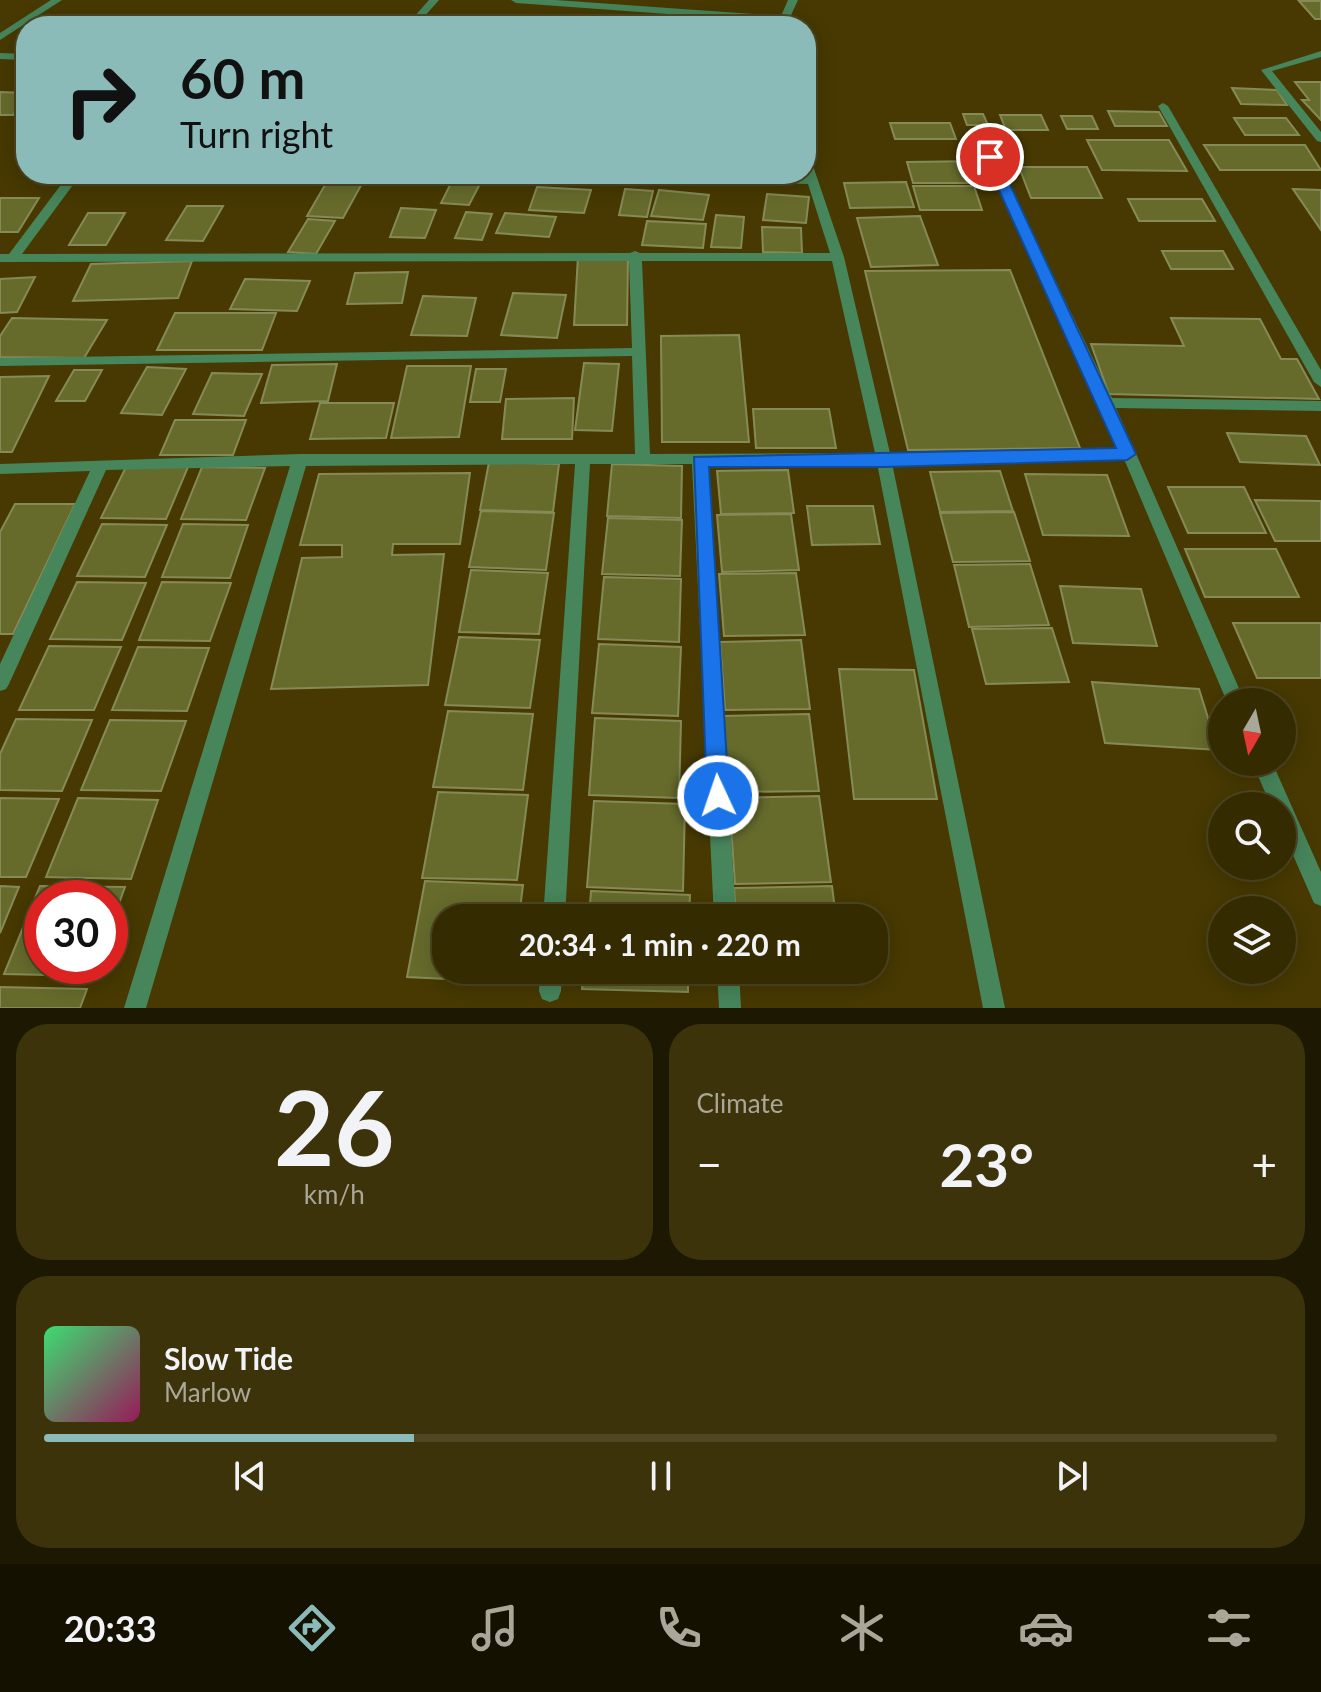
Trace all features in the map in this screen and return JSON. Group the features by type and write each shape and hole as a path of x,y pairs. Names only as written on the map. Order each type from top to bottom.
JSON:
{"street":[{"path":"32,16 57,0"},
{"path":"420,16 434,0"},
{"path":"516,0 700,16"},
{"path":"1319,133 1266,70 1321,54"},
{"path":"1163,106 1321,382"},
{"path":"977,130 1107,403 1230,688"},
{"path":"6,258 67,184"},
{"path":"815,184 838,257 884,461 994,1008"},
{"path":"635,255 643,460"},
{"path":"6,258 838,257"},
{"path":"0,362 639,352"},
{"path":"1107,403 1321,406"},
{"path":"0,469 300,459 884,461 1127,454"},
{"path":"135,1008 300,459"},
{"path":"555,904 583,460"},
{"path":"700,461 724,904"},
{"path":"0,684 101,464"},
{"path":"1296,839 1321,896"},
{"path":"729,984 730,1008"}],"building":[{"path":"1299,1 1321,1 1321,19 1315,19"},
{"path":"1295,82 1321,82 1321,120 1302,100 1309,100"},
{"path":"1232,88 1277,90 1287,105 1241,104"},
{"path":"0,92 16,93 16,112 13,115 0,115"},
{"path":"1108,111 1159,112 1167,126 1115,126"},
{"path":"963,114 983,114 988,125 967,125"},
{"path":"1000,115 1041,115 1048,130 1006,130"},
{"path":"1061,116 1092,116 1098,129 1067,129"},
{"path":"1234,118 1286,118 1299,135 1245,135"},
{"path":"890,123 950,123 956,139 895,139"},
{"path":"1087,140 1169,140 1187,171 1102,170"},
{"path":"1204,145 1305,145 1321,170 1220,170"},
{"path":"980,161 988,183 913,183 907,162"},
{"path":"1019,167 1087,167 1102,198 1031,198"},
{"path":"906,182 914,207 850,208 844,183"},
{"path":"326,184 362,184 343,218 307,216"},
{"path":"450,184 480,184 469,205 441,203"},
{"path":"913,186 974,186 982,210 920,210"},
{"path":"537,187 591,190 584,213 529,210"},
{"path":"625,189 653,191 647,217 619,215"},
{"path":"1293,189 1321,190 1321,230"},
{"path":"659,190 709,195 703,220 651,216"},
{"path":"767,194 809,197 806,223 763,220"},
{"path":"0,198 39,198 18,232 0,232"},
{"path":"1128,199 1202,199 1215,221 1139,221"},
{"path":"187,206 223,206 203,241 166,240"},
{"path":"401,208 436,210 425,238 390,237"},
{"path":"466,212 492,214 482,240 455,238"},
{"path":"88,213 125,213 106,245 69,245"},
{"path":"505,213 556,217 549,237 496,233"},
{"path":"716,215 744,217 741,248 711,247"},
{"path":"920,216 938,265 871,267 857,218"},
{"path":"308,219 335,221 316,254 288,252"},
{"path":"647,221 706,224 703,248 642,245"},
{"path":"762,227 801,228 802,253 763,252"},
{"path":"1162,251 1223,251 1233,269 1171,269"},
{"path":"578,256 628,256 627,325 574,325"},
{"path":"192,261 178,298 73,301 91,264"},
{"path":"1010,270 1080,448 908,450 865,271"},
{"path":"408,272 402,303 347,304 355,273"},
{"path":"35,277 17,312 0,313 0,279"},
{"path":"245,279 310,281 297,311 230,309"},
{"path":"513,293 566,295 557,338 501,335"},
{"path":"423,296 476,298 467,336 411,335"},
{"path":"175,313 276,313 262,350 157,350"},
{"path":"12,318 107,320 84,358 0,357 0,336"},
{"path":"1171,318 1260,319 1281,359 1297,359 1319,399 1109,394 1091,344 1184,346"},
{"path":"739,335 749,442 662,442 661,336"},
{"path":"584,363 619,364 612,431 575,430"},
{"path":"337,364 328,401 261,403 272,365"},
{"path":"407,366 471,366 459,437 391,438"},
{"path":"147,367 186,369 162,415 121,413"},
{"path":"476,369 506,369 500,402 470,402"},
{"path":"74,370 102,370 85,401 56,401"},
{"path":"212,373 262,374 244,416 193,414"},
{"path":"49,376 12,452 0,452 0,377"},
{"path":"574,398 572,439 502,439 506,399"},
{"path":"320,403 394,403 386,438 310,439"},
{"path":"753,409 829,409 836,448 756,448"},
{"path":"175,420 246,420 233,455 160,455"},
{"path":"1227,433 1306,436 1320,465 1240,462"},
{"path":"489,462 559,464 553,512 480,510"},
{"path":"612,464 682,466 681,518 607,516"},
{"path":"126,467 188,467 166,519 101,518"},
{"path":"202,467 265,468 246,520 181,519"},
{"path":"788,470 794,513 721,514 717,471"},
{"path":"1000,471 1013,511 940,512 930,472"},
{"path":"470,473 460,544 393,544 392,555 444,554 428,685 271,689 302,558 342,557 342,545 300,545 319,474"},
{"path":"1025,474 1107,475 1129,536 1043,535"},
{"path":"1168,487 1244,487 1266,533 1188,533"},
{"path":"1255,500 1321,501 1321,541 1275,541"},
{"path":"15,504 75,504 13,634 0,634 0,532"},
{"path":"807,506 873,506 880,544 812,545"},
{"path":"481,511 554,513 546,570 469,567"},
{"path":"1014,512 1030,561 953,562 940,513"},
{"path":"791,514 799,570 722,572 717,515"},
{"path":"608,518 682,520 680,576 602,574"},
{"path":"102,524 167,525 145,577 77,576"},
{"path":"183,524 248,525 230,578 162,577"},
{"path":"1185,549 1276,549 1299,597 1205,597"},
{"path":"1030,564 1049,625 969,627 954,565"},
{"path":"471,570 548,573 539,634 459,632"},
{"path":"796,573 805,635 724,636 719,574"},
{"path":"604,577 681,579 679,642 598,639"},
{"path":"77,582 146,583 122,640 50,639"},
{"path":"162,582 231,583 210,641 139,640"},
{"path":"1060,586 1141,589 1157,646 1073,643"},
{"path":"1233,623 1321,623 1321,678 1257,678"},
{"path":"1052,628 1069,682 986,684 972,629"},
{"path":"459,637 540,640 530,708 445,705"},
{"path":"801,640 810,709 725,710 720,642"},
{"path":"599,644 681,647 678,716 592,713"},
{"path":"49,646 121,647 94,710 19,710"},
{"path":"138,647 209,648 187,711 112,710"},
{"path":"839,669 914,670 937,799 854,799"},
{"path":"1092,682 1199,689 1208,718 1208,749 1105,743"},
{"path":"448,711 533,714 523,790 433,787"},
{"path":"809,714 819,791 729,792 723,716"},
{"path":"595,718 681,721 679,798 589,795"},
{"path":"16,719 92,720 62,791 0,790 0,754"},
{"path":"110,720 186,721 161,791 81,790"},
{"path":"438,792 528,795 517,880 422,878"},
{"path":"819,796 831,882 735,884 729,798"},
{"path":"0,798 59,799 26,877 0,877"},
{"path":"78,798 158,800 131,879 46,877"},
{"path":"594,801 685,804 683,891 587,887"},
{"path":"425,881 523,885 521,904 432,904 432,978 407,977"},
{"path":"0,886 19,887 0,933"},
{"path":"832,886 834,904 735,904 734,888"},
{"path":"591,891 690,895 690,904 590,904"},
{"path":"24,925 24,974 4,974"},
{"path":"583,984 688,984 688,992 582,989"},
{"path":"0,987 87,989 80,1008 0,1008"}],"route":[{"path":"718,796 700,461 884,461 1127,454 1107,403 990,157"}]}
